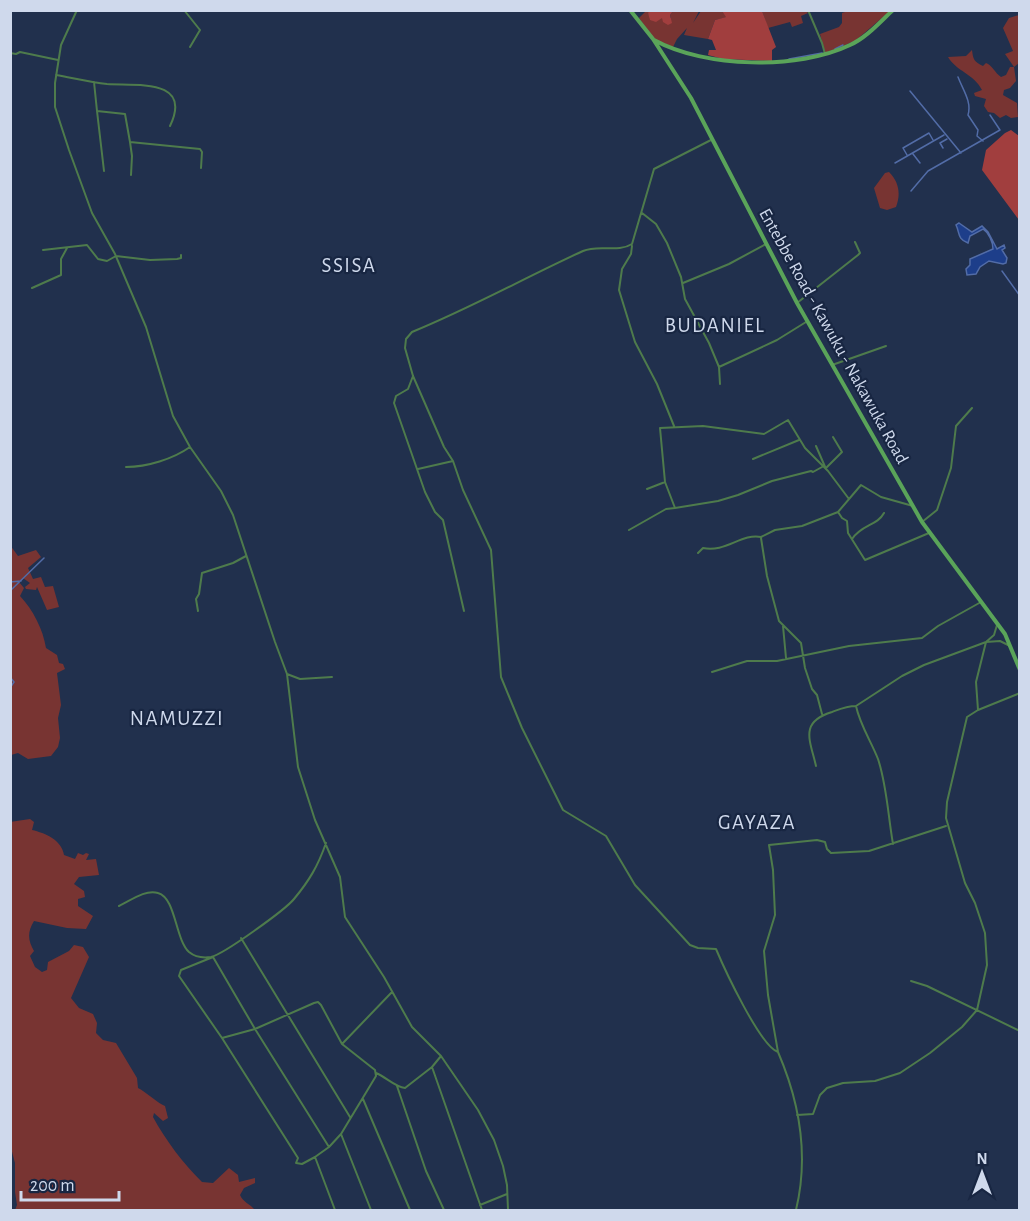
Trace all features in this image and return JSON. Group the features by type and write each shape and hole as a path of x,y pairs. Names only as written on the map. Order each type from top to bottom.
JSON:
{"main road":[{"name":"Entebbe Road - Kawuku - Nakawuka Road","path":"630,10 653,39 691,98 797,303 922,522 997,622 1020,670"},
{"path":"653,39 670,48 724,60 772,62 825,54 854,44 893,10"},
{"path":"665,58 666,51 670,48"}],"street":[{"path":"77,10 61,45 56,75 55,107 63,134 92,213 116,256 146,327 173,416 233,515 274,642 287,674 298,767 308,799 340,877 345,917 412,1027 441,1056 462,1084 494,1140 505,1173 508,1210"},
{"path":"184,10 200,30 189,47"},
{"path":"808,10 825,54"},
{"path":"10,53 20,52 58,60"},
{"path":"56,75 94,82 151,85 165,89 171,94 174,106 174,118 170,126"},
{"path":"94,82 104,171"},
{"path":"98,111 125,114 132,156 131,175"},
{"path":"674,426 636,342 619,290 622,269 631,254 654,169 711,140"},
{"path":"130,142 200,148 201,168"},
{"path":"642,213 656,224 667,243 683,283 685,299 719,367 720,384"},
{"path":"797,303 860,253 855,243"},
{"path":"632,244 622,248 599,247 584,250 412,332 406,339 405,348 412,376 444,447 453,461 463,490 493,558 502,683 559,802 568,813 606,836 635,885 677,932 694,947 716,949 742,1003 769,1046 778,1052"},
{"path":"683,283 729,264 766,244"},
{"path":"43,250 87,245 98,259 107,261 116,256 150,260 177,259 181,258 181,255"},
{"path":"32,288 61,275 61,259 67,248"},
{"path":"719,367 777,340 808,320"},
{"path":"832,365 886,346"},
{"path":"412,376 408,390 396,396 394,403 425,492 434,511 443,520 464,611"},
{"path":"922,522 937,510 951,468 956,426 972,408"},
{"path":"675,508 666,482 660,428 703,426 764,434 788,420 811,457 825,469 849,499"},
{"path":"629,530 666,510 718,501 772,481 825,469 842,452 833,436"},
{"path":"753,459 799,440"},
{"path":"816,446 825,469"},
{"path":"126,467 172,457 190,447"},
{"path":"418,469 453,461"},
{"path":"647,489 666,482"},
{"path":"698,553 703,548 714,551 775,530 802,526 838,512 862,485 881,497 913,506"},
{"path":"838,512 847,521 848,533 864,559 867,560 929,533"},
{"path":"852,539 858,531 875,522 884,513"},
{"path":"760,537 774,607 783,626 786,658"},
{"path":"198,611 196,599 199,594 201,574 246,556"},
{"path":"712,672 747,661 777,661 868,643 922,638 981,602"},
{"path":"978,710 976,686 986,642 994,635 997,622"},
{"path":"783,626 801,642 805,668 812,689 817,695 822,714"},
{"path":"816,766 808,736 812,723 822,714 856,706 916,669 986,642 1000,641 1010,646"},
{"path":"287,674 300,679 332,677"},
{"path":"797,1115 813,1114 820,1095 827,1088 843,1083 875,1081 912,1066 962,1027 977,1010 987,965 985,933 975,903 965,883 947,825 947,802 968,715 1020,693"},
{"path":"856,706 860,721 869,736 878,760 893,844"},
{"path":"796,1210 803,1163 794,1097 778,1052 768,995 764,951 775,915 773,870 769,845 821,841 825,842 827,849 831,852 869,850 947,825"},
{"path":"326,843 317,868 283,911 213,957 181,970 179,974 298,1158 296,1163 302,1164 315,1157 341,1134 363,1100 376,1073"},
{"path":"119,906 149,892 159,893 167,900 184,946 196,956 213,957"},
{"path":"241,938 350,1117"},
{"path":"213,957 329,1147"},
{"path":"911,981 927,986 1020,1031"},
{"path":"342,1044 392,992"},
{"path":"222,1038 255,1029 318,1002 342,1044 376,1073 386,1077 397,1086 408,1087 432,1067 441,1056"},
{"path":"432,1067 482,1210"},
{"path":"397,1086 426,1171 444,1210"},
{"path":"363,1100 410,1210"},
{"path":"341,1134 371,1210"},
{"path":"315,1157 334,1210"},
{"path":"480,1205 508,1194"}],"shaded area":[{"path":"647,10 648,14 662,18 671,18 673,11 699,11 693,23 701,11 722,11 727,17 715,20 708,39 684,35 687,28 673,47 654,39 639,18"},
{"path":"649,11 673,11 670,15 672,23 668,25 663,22 662,18 656,22 650,20"},
{"path":"722,11 762,11 776,47 772,50 772,61 723,59 708,55 709,50 716,50 712,40 708,39 715,20 726,17"},
{"path":"762,11 806,11 808,13 801,16 803,23 792,27 790,22 768,28"},
{"path":"890,11 855,41 825,53 820,34 839,27 842,23 842,13"},
{"path":"1019,15 1019,63 1014,67 1005,54 1013,51 1003,28 1009,18"},
{"path":"972,50 976,62 983,66 988,64 1001,77 1006,75 1010,67 1014,67 1016,81 1010,88 1004,90 1003,95 1017,103 1018,117 1011,118 1006,115 1000,118 988,112 984,106 986,99 975,96 974,93 982,90 979,85 948,57 966,56"},
{"path":"1011,130 1019,136 1019,220 982,170 986,150"},
{"path":"889,172 897,184 898,197 896,207 887,210 880,208 874,188 885,173"},
{"path":"10,545 18,556 36,550 41,557 28,568 33,579 41,577 45,587 53,586 59,607 47,610 37,587 36,590 26,589 25,587 30,583 23,578 19,582 24,588 20,596 37,620 46,648 57,655 59,663 63,664 65,669 57,673 61,705 58,718 60,738 58,747 51,756 28,759 18,753 11,755"},
{"path":"30,819 34,822 32,830 56,841 64,855 75,859 78,853 83,855 86,853 89,854 86,860 96,859 99,875 79,877 74,884 84,891 85,897 78,899 78,906 93,916 86,929 67,928 34,921 29,936 34,951 30,956 35,967 42,972 47,970 48,962 69,951 74,945 83,947 89,957 71,998 79,1008 93,1014 97,1023 96,1033 103,1040 116,1043 137,1078 138,1088 165,1106 168,1118 163,1121 154,1113 153,1117 169,1143 188,1167 202,1182 213,1183 229,1168 238,1175 239,1182 255,1178 255,1183 244,1188 240,1195 255,1210 15,1210 17,1205 15,1163 10,1144 10,822"}],"water":[{"path":"959,223 972,232 982,226 988,232 997,249 1004,245 1005,248 1002,250 1007,258 1006,263 989,261 980,267 976,274 967,275 966,269 970,265 970,259 993,249 993,246 989,235 983,229 970,236 968,243 964,241 960,238 956,225"}],"waterway":[{"path":"835,49 843,45"},
{"path":"789,59 822,53"},
{"path":"958,77 968,101 968,115 978,130 977,136 983,141"},
{"path":"910,91 961,153"},
{"path":"911,191 928,171 1000,130 990,115"},
{"path":"907,155 903,148 929,133 933,140"},
{"path":"895,163 944,135"},
{"path":"943,148 940,143 947,139"},
{"path":"913,154 920,163"},
{"path":"1002,271 1020,296"},
{"path":"10,591 44,558"},
{"path":"10,582 21,581"},
{"path":"10,659 10,665"},
{"path":"10,677 14,682 10,688"}],"district":[{"name":"SSISA","path":"349,265"},
{"name":"BUDANIEL","path":"715,325"},
{"name":"NAMUZZI","path":"177,718"},
{"name":"GAYAZA","path":"757,822"}]}
